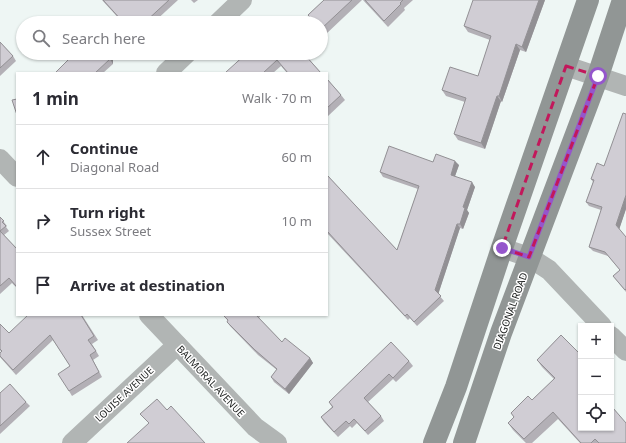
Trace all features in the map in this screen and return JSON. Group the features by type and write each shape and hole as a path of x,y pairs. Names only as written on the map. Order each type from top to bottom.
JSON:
{"main road":[{"path":"434,443 456,387 502,248 588,0"},
{"name":"DIAGONAL ROAD","path":"464,443 501,333 598,76 623,0"}],"street":[{"path":"225,16 242,0"},
{"path":"167,72 180,60"},
{"path":"566,66 626,86"},
{"path":"0,159 16,176"},
{"path":"502,248 529,257 549,270 599,323"},
{"name":"BALMORAL AVENUE","path":"150,316 254,427 277,443"},
{"path":"614,339 626,352"},
{"name":"LOUISE AVENUE","path":"72,443 177,345"}],"highlighted area":[{"path":"566,66 598,76 529,257 502,248"}],"building":[{"path":"103,0 169,0 152,16 118,16"},
{"path":"324,0 352,0 328,22 328,16 308,15"},
{"path":"365,0 403,0 400,3 401,4 384,21"},
{"path":"473,0 539,0 522,47 516,44 499,96 497,96 481,143 454,134 466,98 442,90 450,67 478,76 491,36 464,26"},
{"path":"0,42 13,56 0,68"},
{"path":"68,60 109,60 96,72 56,72"},
{"path":"239,60 277,60 264,72 226,72"},
{"path":"277,60 309,60 320,72 287,72"},
{"path":"328,80 341,95 328,107"},
{"path":"16,99 16,112 12,100"},
{"path":"623,113 626,114 626,195 616,225 626,237 625,290 613,276 620,270 605,252 589,247 602,207 586,202 594,180 591,179 597,163 604,166"},
{"path":"389,146 433,162 436,154 455,161 451,175 472,182 463,207 465,208 460,224 457,224 435,290 441,296 414,322 407,314 405,316 328,232 328,176 397,250 419,186 380,172"},
{"path":"0,217 6,226 0,231"},
{"path":"0,231 16,248 16,286 9,278 0,286"},
{"path":"27,316 82,316 94,336 88,340 96,351 90,355 99,372 69,391 58,374 70,366 50,335 13,370 0,356 2,351 0,349 0,324 9,333"},
{"path":"224,316 257,316 282,342 285,338 310,358 285,389 271,377 277,369 255,350 227,322 228,320"},
{"path":"561,335 578,352 578,431 614,431 614,409 626,423 626,443 599,443 595,439 591,443 581,443 553,412 524,439 508,423 514,417 511,413 528,396 532,400 555,378 537,360"},
{"path":"391,342 409,361 393,378 389,374 364,398 381,416 365,431 354,419 349,424 346,421 334,432 321,417 333,407 329,402"},
{"path":"10,384 26,402 0,426 0,393"},
{"path":"157,399 167,410 171,406 205,443 127,443 149,423 140,414"}],"route":[{"path":"502,248 529,257 598,76"}]}
